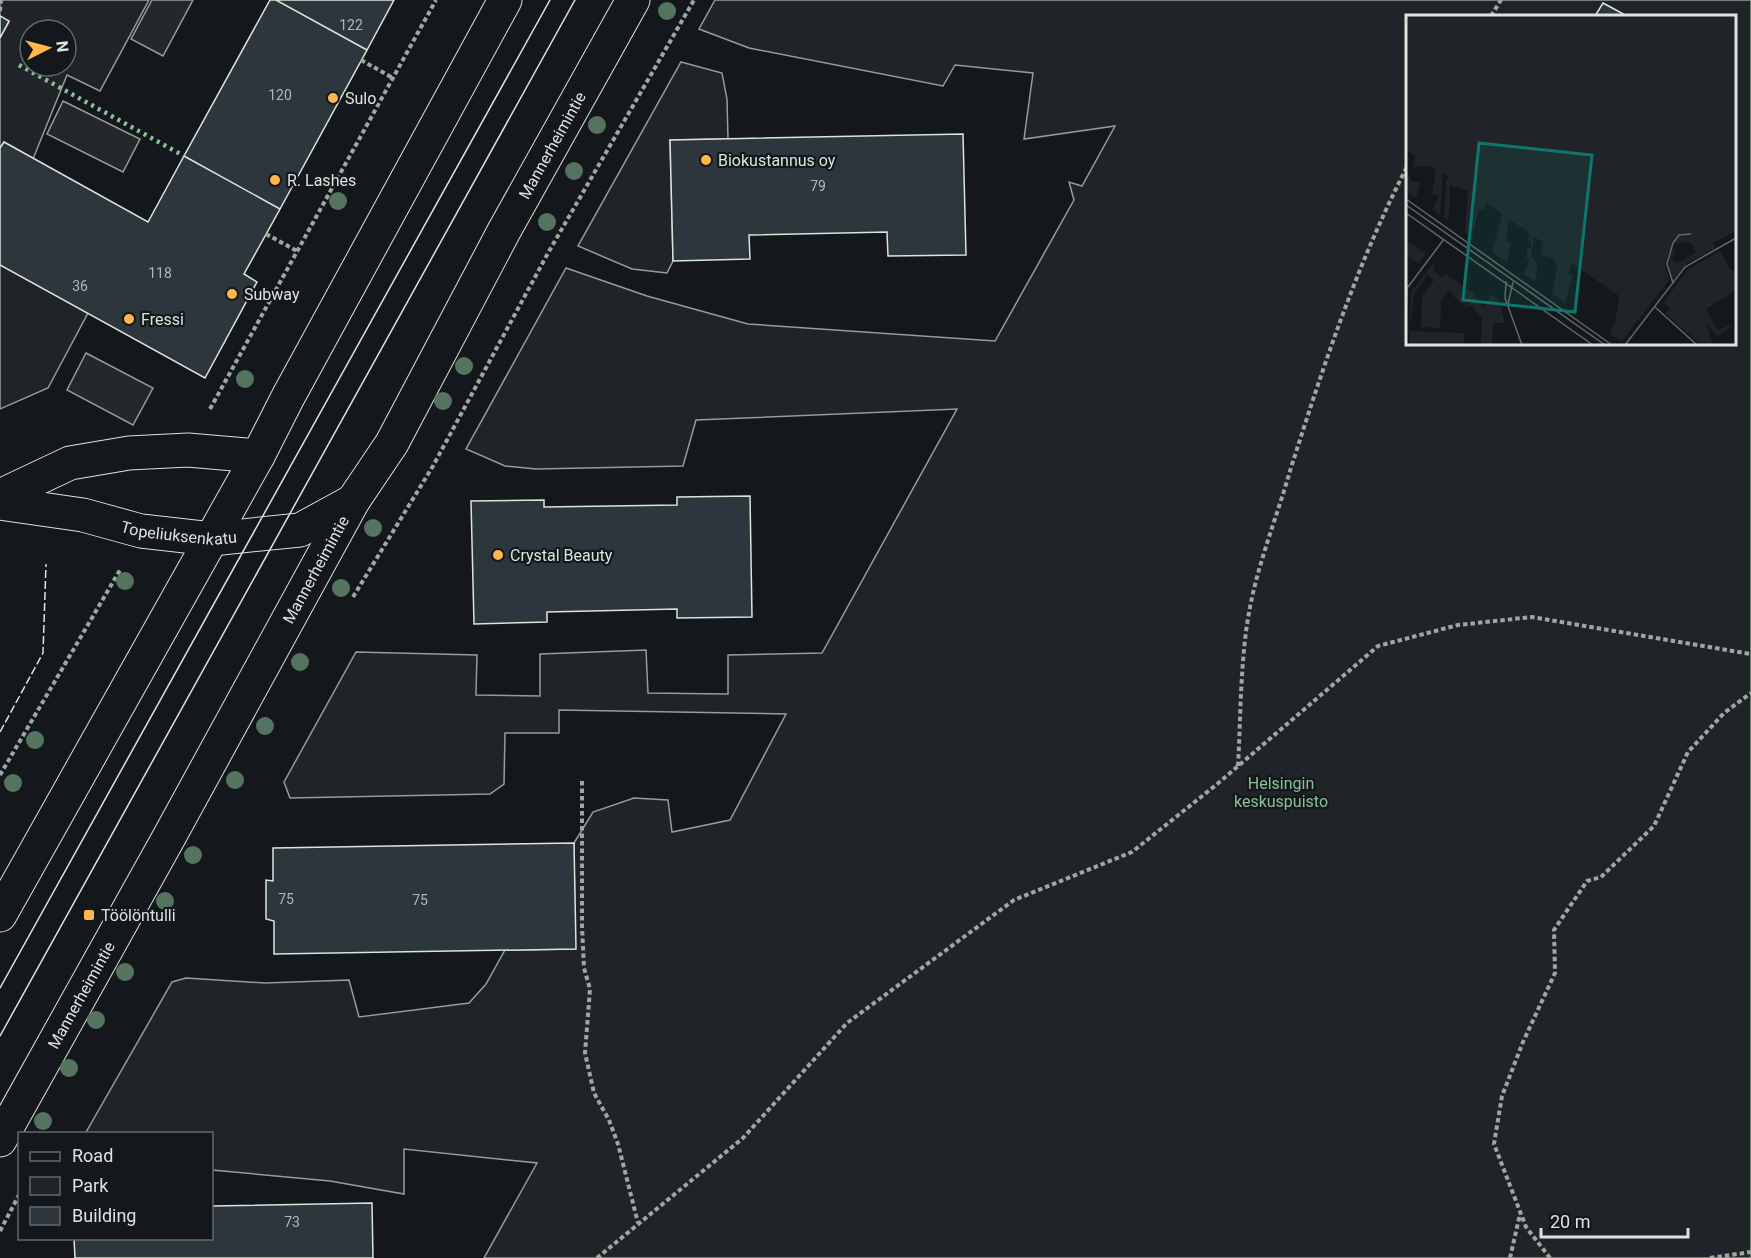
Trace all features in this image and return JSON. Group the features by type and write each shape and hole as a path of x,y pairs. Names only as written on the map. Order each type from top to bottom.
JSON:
{"main road":[{"path":"0,915 258,456 505,0"},
{"name":"Mannerheimintie","path":"0,1140 353,501 392,443 504,231 633,0"},
{"path":"0,496 70,463 129,453 188,450 258,456"},
{"name":"Topeliuksenkatu","path":"0,503 83,515 141,531 212,539 300,530 353,501"}],"path":[{"path":"0,11 1,0"},
{"path":"188,450 436,0"},
{"path":"352,598 433,466 548,253 694,0"},
{"path":"1492,15 1501,0"},
{"path":"362,60 393,78"},
{"path":"1238,766 1242,664 1250,606 1327,353 1368,248 1406,167"},
{"path":"266,234 297,251"},
{"path":"0,774 106,595 141,531"},
{"path":"597,1258 742,1138 847,1023 1014,900 1132,852 1238,766 1378,646 1458,625 1532,617 1751,654"},
{"path":"1550,1258 1526,1227 1494,1144 1502,1096 1523,1042 1555,973 1554,930 1587,881 1601,877 1654,826 1688,752 1724,713 1751,693"},
{"path":"582,781 582,926 584,968 590,989 585,1053 594,1093 609,1120 618,1144 638,1224"},
{"path":"0,1231 18,1197"},
{"path":"1510,1258 1520,1214"},
{"path":"1710,1258 1751,1252"}],"green space":[{"path":"0,0 149,0 100,91 73,78 78,78 78,18 18,18 18,78 66,78 33,159 4,142 0,148 0,38 9,22 0,16"},
{"name":"Helsingin keskuspuisto","path":"715,0 1751,0 1751,1258 484,1258 537,1163 404,1149 404,1194 330,1181 213,1170 213,1132 86,1132 172,982 186,978 265,983 349,980 359,1017 469,1003 486,984 505,950 575,949 574,843 593,812 634,798 668,800 672,832 730,820 786,714 559,710 559,733 505,733 504,784 490,794 290,798 284,782 356,652 477,655 476,695 540,696 540,654 646,650 648,693 728,694 728,655 822,653 957,409 696,420 683,466 536,469 505,466 466,449 566,268 647,296 748,324 995,341 1074,200 1069,182 1082,186 1115,126 1024,139 1033,73 955,65 943,86 749,48 699,29"},
{"path":"681,62 722,73 727,99 728,139 670,140 673,261 667,273 632,269 578,246"},
{"path":"0,265 88,313 48,388 0,409"}],"shaded area":[{"path":"152,0 193,0 163,56 131,39"},
{"path":"63,101 140,139 123,172 47,134"},
{"path":"86,353 153,388 133,425 67,390"}],"building":[{"path":"270,0 276,0 367,50 280,209 184,156"},
{"path":"276,0 394,0 367,50"},
{"path":"1603,3 1625,15 1596,15"},
{"path":"0,16 9,21 0,38"},
{"path":"963,134 966,255 888,256 887,232 749,235 750,259 673,261 670,140"},
{"path":"4,142 148,222 184,156 280,209 244,274 257,282 205,378 0,265 0,148"},
{"path":"750,496 752,617 677,618 677,609 547,612 547,622 474,624 471,501 544,500 544,507 677,505 677,497"},
{"path":"574,843 576,949 274,954 274,921 266,919 266,880 273,881 273,848"},
{"path":"372,1203 373,1258 75,1258 74,1240 213,1240 213,1206"}],"tram line":[{"path":"0,988 550,0"},
{"path":"0,1036 575,0"}],"hedge":[{"path":"43,78 184,156"}],"fence":[{"path":"0,732 43,653 46,564"}],"place":[{"name":"Sulo","path":"333,98"},
{"name":"Biokustannus oy","path":"706,160"},
{"name":"R. Lashes","path":"275,180"},
{"name":"Subway","path":"232,294"},
{"name":"Fressi","path":"129,319"},
{"name":"Crystal Beauty","path":"498,555"},
{"name":"Töölöntulli","path":"89,915"}]}
